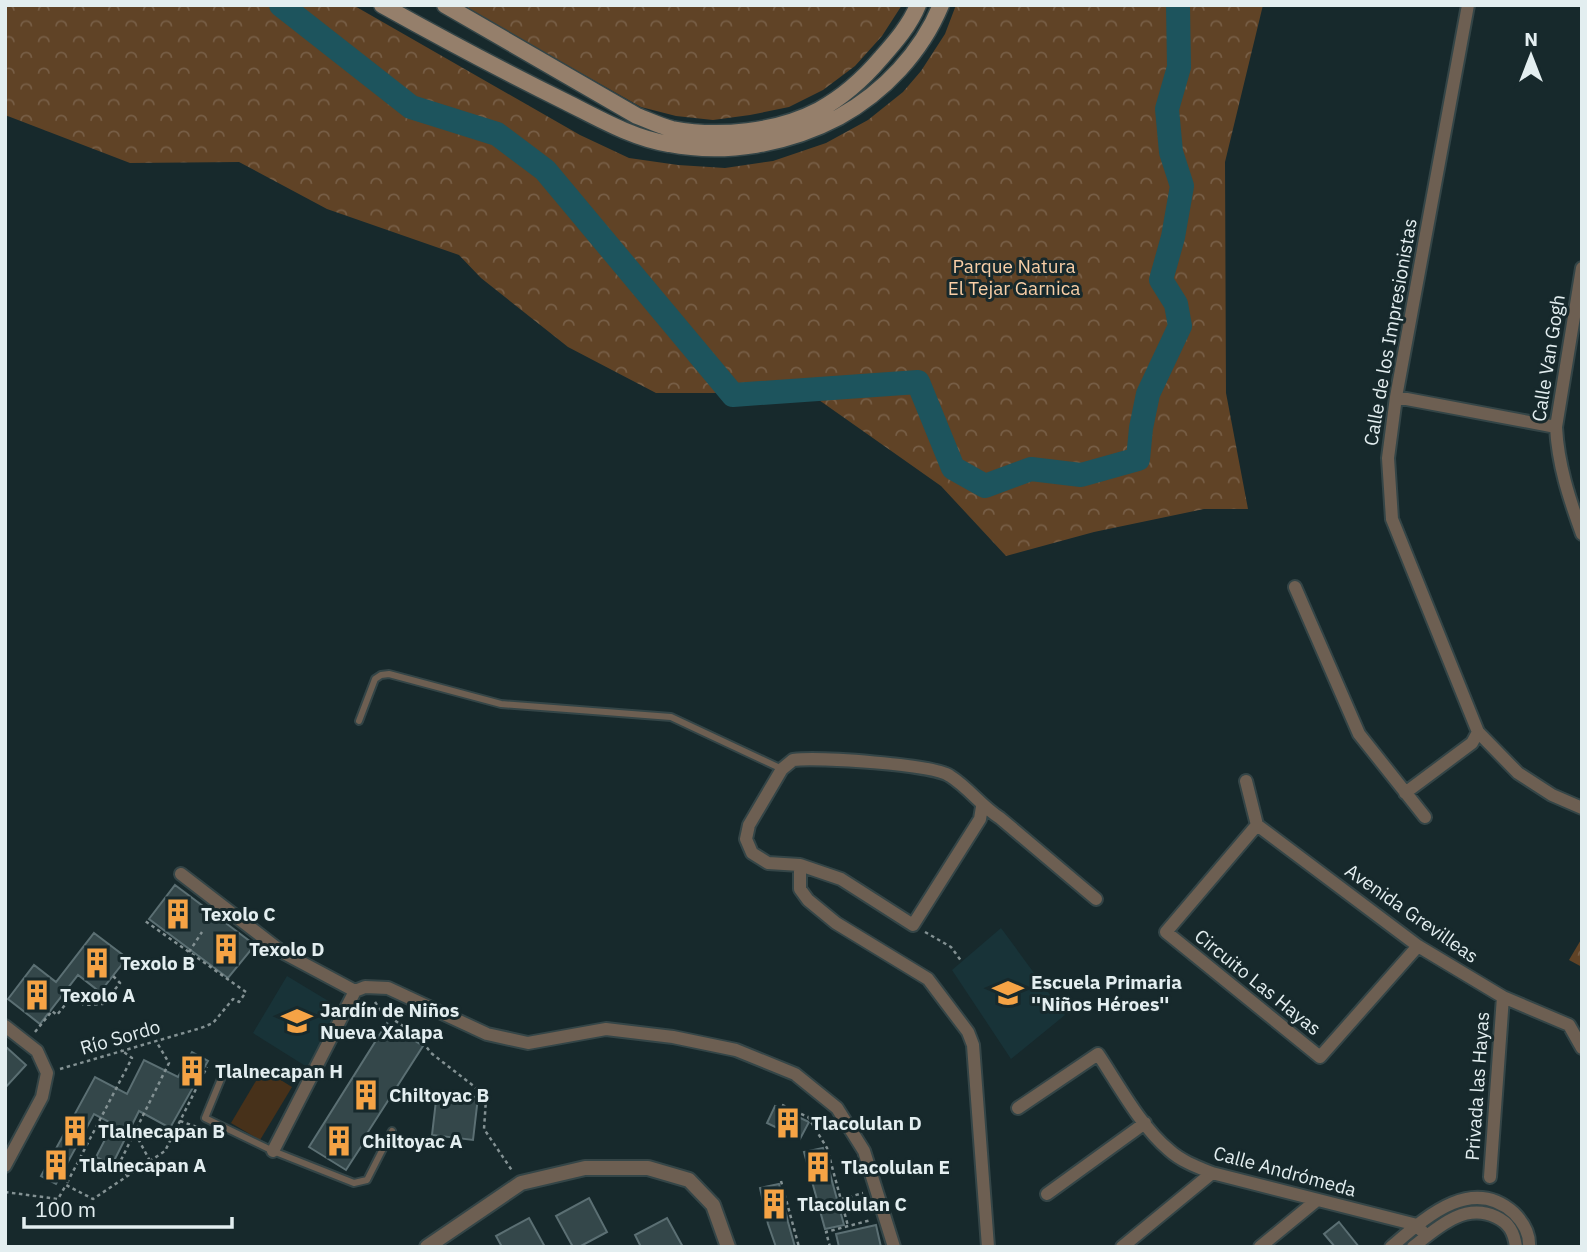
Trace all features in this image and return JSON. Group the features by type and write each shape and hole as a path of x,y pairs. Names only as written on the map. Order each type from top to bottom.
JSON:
{"main road":[{"path":"382,5 472,56 627,131 668,144 743,148 812,129 858,106 890,79 914,53 941,5"},
{"path":"445,5 637,116 670,128 705,132 741,131 783,123 819,110 873,68 896,42 918,5"}],"street":[{"name":"Calle de los Impresionistas","path":"1468,5 1396,397 1388,458 1392,519 1478,732 1518,773 1552,795 1582,808"},
{"name":"Calle Van Gogh","path":"1582,268 1556,427 1557,453 1567,494 1582,534"},
{"path":"1396,397 1556,427"},
{"path":"1295,587 1359,734 1425,817"},
{"path":"1405,793 1472,743 1478,732"},
{"path":"982,807 980,819 913,925 841,879 800,865 768,863 752,853 746,839 748,825 782,769 793,760 939,770 950,775 978,799 982,807 1000,818 1096,899"},
{"path":"1246,781 1257,825"},
{"name":"Circuito Las Hayas","path":"1257,825 1166,932 1320,1057 1418,946"},
{"name":"Avenida Grevilleas","path":"1257,825 1418,946 1503,997 1569,1025 1582,1048"},
{"path":"800,865 800,889 808,900 836,923 928,979 968,1032 973,1045 988,1247"},
{"path":"181,874 282,953 360,989 388,988 487,1034 528,1043 606,1029 673,1037 736,1050 794,1074 837,1108 864,1151 894,1247"},
{"path":"273,1150 360,989"},
{"name":"Privada las Hayas","path":"1490,1177 1503,997"},
{"path":"5,1026 37,1051 47,1073 43,1097 5,1166"},
{"name":"Calle Andrómeda","path":"1018,1108 1098,1054 1145,1123 1168,1150 1193,1166 1417,1225"},
{"path":"1047,1194 1145,1123"},
{"path":"427,1247 521,1183 585,1168 648,1168 689,1180 713,1205 728,1247"},
{"path":"1122,1247 1212,1173"},
{"path":"1391,1247 1449,1203 1467,1198 1484,1199 1513,1212 1525,1227 1529,1247"},
{"path":"1260,1247 1317,1200"},
{"path":"1413,1247 1454,1217 1470,1212 1487,1213 1505,1221 1514,1235 1516,1247"},
{"path":"1417,1225 1426,1236"}],"lane":[{"path":"359,721 375,679 389,674 501,705 671,717 782,769"},
{"path":"222,1079 205,1118 273,1150 354,1183 367,1180 391,1131"}],"path":[{"path":"145,921 189,951 202,932"},
{"path":"913,925 951,947 961,962"},
{"name":"Río Sordo","path":"47,1073 201,1028 213,1023 233,999 239,1002 246,992 189,951"},
{"path":"27,1043 52,1011 57,1015 73,995 84,1005 103,1004 120,983 113,976"},
{"path":"360,989 381,1011 419,1037 431,1054 475,1087 486,1100 484,1129 521,1183"},
{"path":"128,1176 118,1166 169,1063 156,1041"},
{"path":"5,1192 58,1199 132,1058 121,1051"},
{"path":"66,1185 93,1199 165,1151 207,1067"},
{"path":"782,1105 808,1117 827,1148 848,1226"},
{"path":"180,1121 201,1128 205,1118"},
{"path":"135,1133 150,1161"},
{"path":"781,1181 799,1247"},
{"path":"841,1199 876,1189"},
{"path":"830,1247 826,1232 884,1217"}],"shaded area":[{"name":"Escuela Primaria ''Niños Héroes''","path":"1001,928 1065,1015 1011,1059 952,970"},
{"name":"Jardín de Niños Nueva Xalapa","path":"287,976 340,1008 307,1067 253,1033"},
{"path":"263,1069 292,1087 260,1140 231,1123"}],"green space":[{"name":"Parque Natura El Tejar Garnica","path":"5,5 353,5 580,135 629,158 725,168 773,161 826,143 868,120 903,92 921,71 945,34 956,5 1263,5 1225,162 1226,393 1248,509 1204,509 1094,532 1006,556 941,486 809,393 656,393 568,347 481,278 459,255 327,209 239,162 130,163 5,115"},
{"path":"460,5 902,5 882,36 855,66 823,90 789,107 713,120 676,116 641,107"},
{"path":"1582,938 1582,967 1569,960"}],"building":[{"path":"175,885 255,945 228,978 149,919"},
{"path":"94,933 127,958 100,992 78,975 40,1024 8,999 34,965 56,982"},
{"path":"387,1023 423,1046 346,1170 309,1147"},
{"path":"5,1046 26,1065 5,1088"},
{"path":"192,1052 208,1061 170,1128 139,1111 112,1165 96,1157 113,1124 94,1114 56,1184 41,1176 95,1077 127,1094 144,1060 178,1077"},
{"path":"437,1092 478,1097 473,1140 432,1135"},
{"name":"Tlacolulan D","path":"775,1106 809,1122 800,1139 767,1123"},
{"path":"823,1148 844,1225 825,1229 804,1152"},
{"path":"779,1184 795,1247 776,1247 768,1224 760,1188"},
{"path":"589,1198 607,1232 579,1247 573,1247 556,1216"},
{"path":"529,1218 545,1247 502,1247 496,1236"},
{"path":"667,1218 683,1247 641,1247 635,1235"},
{"path":"1339,1222 1359,1247 1335,1247 1324,1234"},
{"path":"876,1225 881,1247 839,1247 836,1234"}],"waterway":[{"path":"281,5 411,107 497,134 545,170 733,395 918,382 953,468 985,486 1031,469 1081,475 1138,459 1148,394 1180,326 1176,304 1161,280 1173,237 1182,186 1171,152 1167,109 1179,67 1178,5"}],"place":[{"name":"Texolo C","path":"178,914"},
{"name":"Texolo D","path":"226,949"},
{"name":"Texolo B","path":"97,963"},
{"name":"Escuela Primaria ''Niños Héroes''","path":"1008,993"},
{"name":"Texolo A","path":"37,995"},
{"name":"Jardín de Niños Nueva Xalapa","path":"297,1021"},
{"name":"Tlalnecapan H","path":"192,1071"},
{"name":"Chiltoyac B","path":"366,1095"},
{"name":"Tlacolulan D","path":"788,1123"},
{"name":"Tlalnecapan B","path":"75,1131"},
{"name":"Chiltoyac A","path":"339,1141"},
{"name":"Tlalnecapan A","path":"56,1165"},
{"name":"Tlacolulan E","path":"818,1167"},
{"name":"Tlacolulan C","path":"774,1204"}]}
